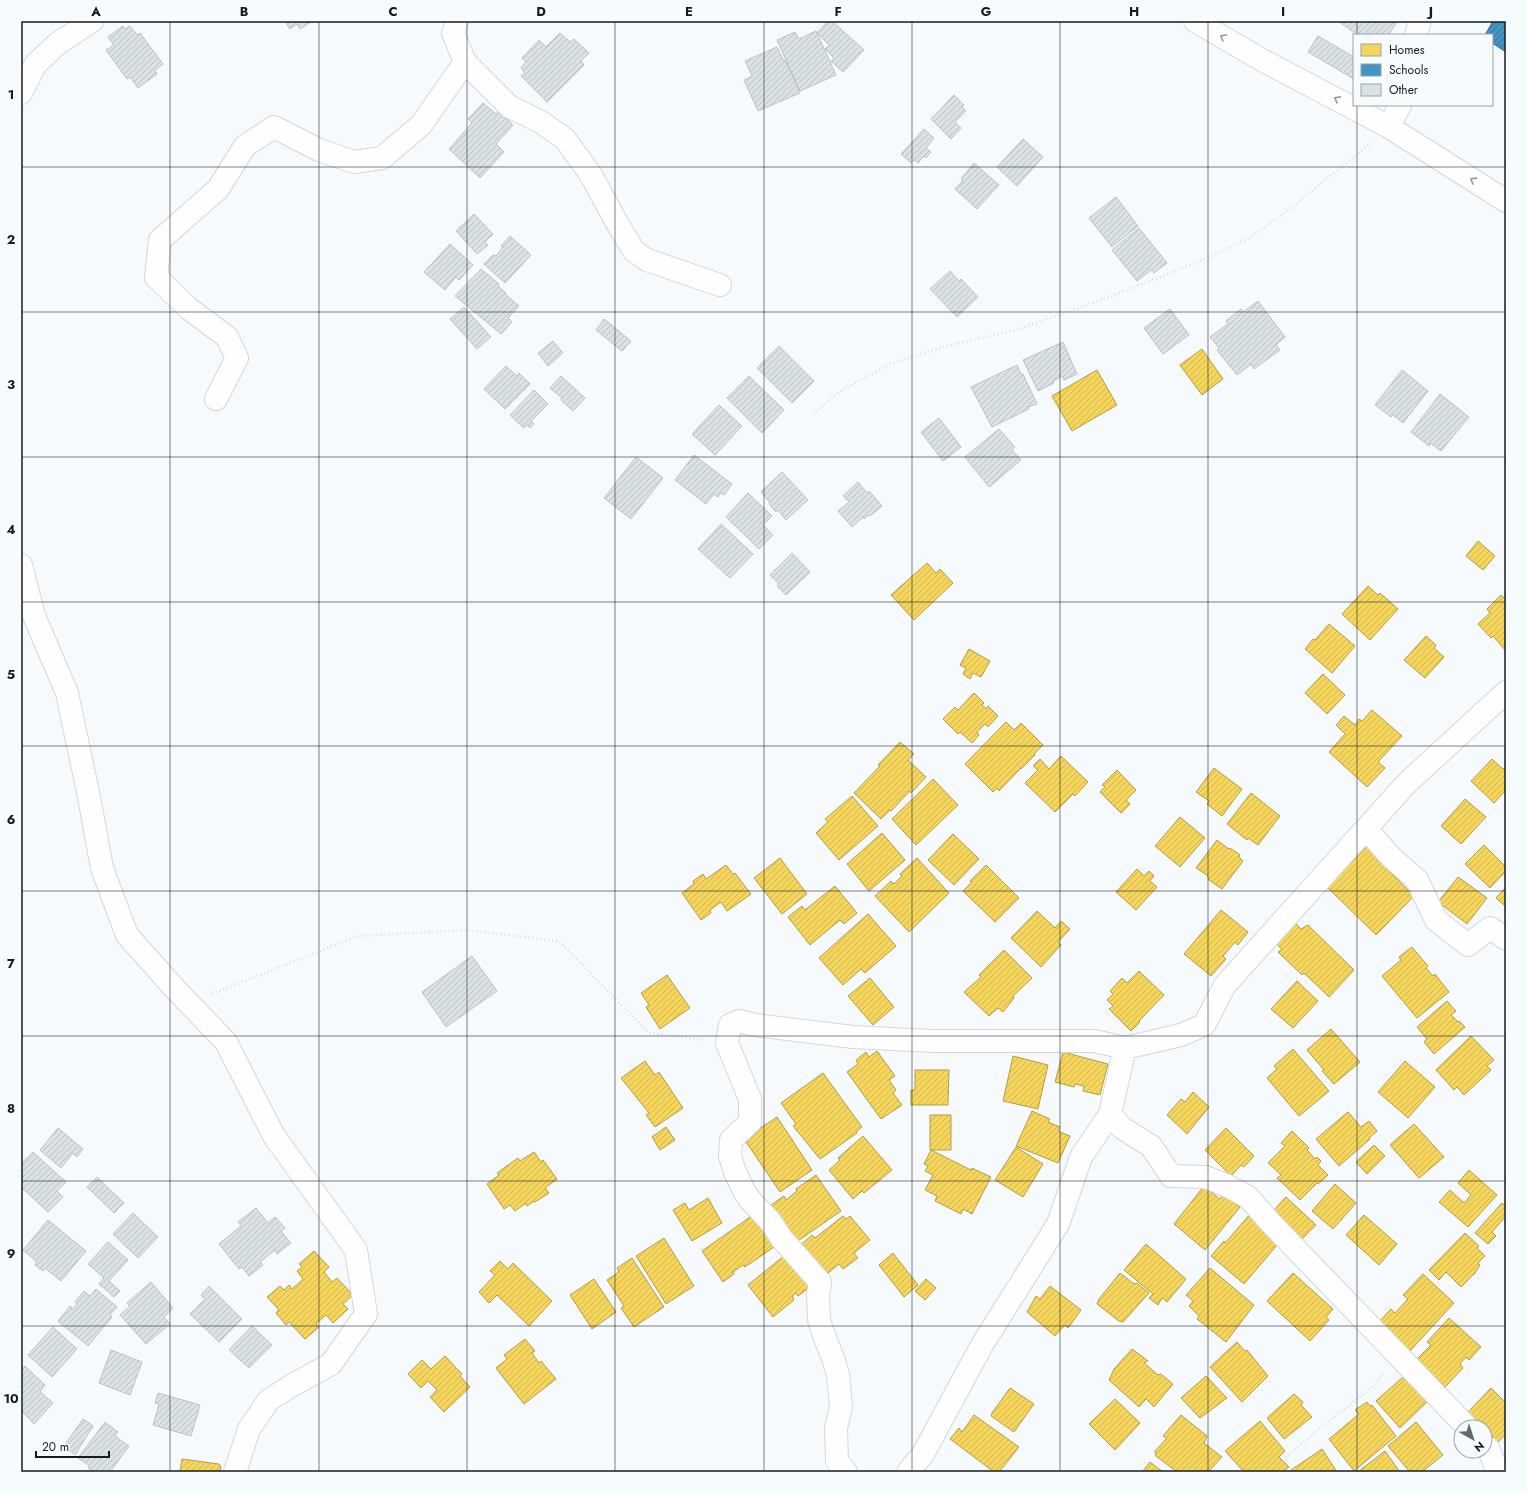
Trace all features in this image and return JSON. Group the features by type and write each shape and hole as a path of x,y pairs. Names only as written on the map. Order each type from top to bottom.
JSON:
{"street":[{"path":"21,93 35,65 57,44 92,21"},
{"path":"457,21 452,33 465,62 510,107 540,122 565,139 591,175 617,223 634,250 647,260 720,285"},
{"path":"1195,21 1262,60 1389,127 1506,201"},
{"path":"1416,34 1420,21"},
{"path":"216,399 237,358 227,337 188,308 156,277 160,240 218,189 245,146 274,127 319,150 354,162 382,158 421,125 465,62"},
{"path":"1389,127 1400,106"},
{"path":"21,565 34,616 67,694 89,797 102,868 127,935 188,1003 226,1042 274,1136 356,1250 366,1314 331,1364 269,1400 249,1429 235,1472"},
{"path":"846,1472 837,1461 836,1428 841,1407 838,1376 819,1319 818,1294 820,1282 782,1239 770,1221 744,1191 735,1172 730,1156 731,1140 750,1122 750,1099 727,1043 730,1025 739,1021 755,1025 853,1037 932,1040 1094,1041 1125,1048 1181,1035 1204,1024 1225,985 1407,783 1506,692"},
{"path":"1366,829 1392,858 1417,880 1436,920 1468,945 1490,928 1506,939"},
{"path":"908,1472 923,1454 982,1345 1058,1224 1081,1157 1110,1114 1125,1048"},
{"path":"1110,1114 1122,1128 1151,1146 1171,1176 1205,1177 1226,1185 1248,1197 1269,1221 1459,1419"},
{"path":"1493,1450 1498,1472"}],"path":[{"path":"813,414 839,392 890,364 943,347 1016,330 1101,300 1195,263 1249,238 1286,212 1389,127"},
{"path":"188,1003 358,936 465,930 559,942 649,1033 727,1043"},
{"path":"1289,1472 1290,1467 1285,1458 1330,1420 1374,1386 1399,1356"}],"building: Homes":[{"path":"1202,349 1223,379 1202,395 1180,365"},
{"path":"1097,370 1117,405 1072,431 1052,396"},
{"path":"1478,541 1495,556 1483,570 1466,556"},
{"path":"927,563 936,573 940,569 953,583 914,620 891,595"},
{"path":"1368,586 1378,595 1380,593 1398,609 1370,640 1342,614"},
{"path":"1501,595 1506,600 1505,650 1493,636 1491,638 1478,624 1490,613 1487,609"},
{"path":"1329,624 1355,646 1332,673 1305,649"},
{"path":"1426,636 1436,645 1434,648 1444,657 1425,678 1404,660"},
{"path":"969,649 990,661 981,677 973,673 970,679 963,674 966,668 960,665"},
{"path":"1323,674 1345,695 1327,714 1305,693"},
{"path":"974,693 984,703 982,705 986,709 988,706 998,716 988,727 985,724 977,732 979,735 972,743 960,732 958,734 943,719 955,707 958,710"},
{"path":"1372,710 1402,736 1378,762 1385,768 1367,787 1329,752 1345,734 1336,725 1344,716 1355,725 1359,719 1362,721"},
{"path":"1006,722 1014,730 1021,723 1043,745 999,791 997,788 993,792 965,764"},
{"path":"900,742 914,754 908,760 926,777 911,793 910,791 881,819 854,793 880,766 878,765"},
{"path":"1061,756 1088,782 1075,796 1073,794 1055,812 1025,783 1038,770 1033,766 1040,759 1049,769"},
{"path":"1492,759 1503,769 1506,766 1506,790 1494,803 1471,781"},
{"path":"1214,768 1242,789 1222,816 1207,804 1209,801 1196,792"},
{"path":"1117,770 1136,790 1126,800 1130,804 1121,813 1100,792 1105,787 1102,785"},
{"path":"933,779 958,805 916,845 892,819"},
{"path":"1251,793 1280,816 1258,845 1248,838 1247,840 1227,824"},
{"path":"852,796 878,826 839,860 816,833 828,822 825,819"},
{"path":"1465,799 1486,817 1461,844 1441,826"},
{"path":"1180,817 1205,838 1180,867 1155,846"},
{"path":"882,833 905,860 869,891 847,864"},
{"path":"953,834 979,859 954,885 928,860"},
{"path":"1370,838 1391,859 1384,866 1414,896 1376,935 1324,884"},
{"path":"1217,840 1240,855 1239,857 1243,861 1222,889 1209,880 1207,875 1196,868"},
{"path":"1484,845 1506,867 1506,871 1490,888 1465,864"},
{"path":"780,858 807,894 782,914 754,878"},
{"path":"917,858 949,893 909,932 875,896 891,881 894,884 902,876 900,874"},
{"path":"726,865 733,874 735,873 751,894 727,911 721,902 710,910 711,913 701,920 682,893 694,884 693,881 703,874 706,879"},
{"path":"986,865 1019,898 995,922 963,891 972,882 970,881"},
{"path":"1137,869 1144,876 1149,871 1154,876 1150,881 1157,887 1136,910 1116,892"},
{"path":"1458,877 1487,898 1467,924 1438,902"},
{"path":"835,886 857,913 844,924 840,920 810,945 788,917 802,906 805,910"},
{"path":"1506,887 1506,907 1496,898"},
{"path":"1221,910 1248,932 1238,945 1235,942 1223,956 1226,959 1211,976 1184,954"},
{"path":"1037,911 1055,928 1061,921 1070,929 1058,942 1061,945 1041,967 1011,938"},
{"path":"868,914 896,946 865,973 861,969 843,985 819,958"},
{"path":"1294,922 1301,929 1308,925 1354,970 1329,997 1304,973 1302,975 1278,952 1282,949 1274,942"},
{"path":"1412,947 1428,966 1426,968 1433,976 1435,974 1449,992 1417,1018 1382,976 1401,960 1399,957"},
{"path":"1004,950 1032,978 1013,996 1014,998 1003,1012 998,1008 989,1016 964,992 981,977 979,975"},
{"path":"1139,971 1164,995 1131,1031 1109,1009 1113,1006 1107,1000 1113,994 1110,991 1122,978 1127,983"},
{"path":"667,975 690,1008 660,1029 646,1007 649,1005 641,993"},
{"path":"870,978 894,1007 873,1025 848,996"},
{"path":"1297,981 1318,1001 1293,1028 1271,1009"},
{"path":"1447,1001 1456,1011 1451,1015 1465,1027 1434,1054 1424,1042 1427,1039 1417,1027"},
{"path":"1331,1029 1360,1062 1334,1084 1322,1071 1324,1070 1307,1050"},
{"path":"1471,1036 1494,1060 1487,1066 1491,1070 1464,1095 1457,1087 1454,1090 1436,1070"},
{"path":"1293,1049 1329,1091 1299,1116 1267,1078 1277,1069 1274,1066"},
{"path":"877,1051 895,1076 889,1080 896,1090 893,1093 902,1105 881,1119 847,1072 858,1064 856,1060 866,1052 869,1057"},
{"path":"1063,1052 1108,1064 1100,1095 1083,1091 1084,1086 1075,1084 1074,1087 1055,1082"},
{"path":"1013,1056 1048,1065 1038,1109 1003,1101"},
{"path":"645,1061 655,1075 659,1072 683,1108 655,1127 646,1115 649,1113 621,1078"},
{"path":"1405,1061 1435,1087 1408,1118 1378,1092"},
{"path":"915,1070 949,1070 948,1105 911,1105 911,1090 915,1090"},
{"path":"823,1073 862,1127 856,1132 857,1133 820,1159 793,1126 796,1124 781,1103"},
{"path":"1193,1092 1209,1107 1187,1134 1167,1115 1181,1099 1185,1102"},
{"path":"1032,1111 1050,1119 1048,1122 1060,1127 1058,1131 1070,1136 1058,1163 1016,1146"},
{"path":"1348,1112 1361,1127 1369,1121 1377,1131 1339,1166 1316,1139"},
{"path":"930,1115 951,1115 951,1150 930,1150"},
{"path":"777,1117 812,1170 780,1192 744,1139"},
{"path":"1414,1124 1444,1157 1419,1178 1390,1145"},
{"path":"666,1127 675,1140 660,1150 652,1137"},
{"path":"1226,1128 1254,1156 1244,1167 1241,1165 1231,1176 1205,1150"},
{"path":"1292,1131 1309,1148 1307,1150 1315,1159 1317,1157 1321,1161 1318,1165 1328,1175 1318,1184 1317,1183 1300,1200 1277,1178 1281,1175 1268,1163 1285,1146 1281,1143"},
{"path":"863,1136 892,1170 864,1193 862,1191 853,1199 829,1170 840,1160 838,1158"},
{"path":"1374,1145 1385,1156 1367,1174 1356,1162"},
{"path":"1016,1147 1043,1164 1023,1197 995,1180"},
{"path":"931,1150 971,1170 972,1168 991,1177 972,1214 963,1209 961,1214 935,1201 937,1196 925,1190 933,1175 925,1171 928,1166 924,1164"},
{"path":"534,1152 541,1162 543,1160 557,1179 545,1188 549,1193 535,1202 534,1201 527,1206 526,1203 515,1211 510,1205 504,1209 487,1184 499,1175 497,1173 518,1158 520,1161"},
{"path":"1469,1170 1497,1195 1468,1227 1439,1202 1450,1190 1464,1203 1471,1195 1458,1183"},
{"path":"816,1175 841,1211 792,1245 767,1208 784,1196 786,1200 797,1191 796,1189"},
{"path":"1335,1184 1356,1203 1333,1229 1312,1211"},
{"path":"1204,1186 1220,1199 1224,1194 1240,1207 1205,1250 1174,1224"},
{"path":"1286,1197 1316,1225 1302,1239 1273,1211"},
{"path":"708,1198 722,1223 692,1241 673,1210 685,1203 689,1210"},
{"path":"1502,1203 1506,1207 1506,1216 1492,1232 1496,1236 1488,1244 1475,1233"},
{"path":"1252,1212 1283,1238 1244,1284 1211,1256 1224,1241 1225,1243"},
{"path":"753,1215 774,1247 745,1267 743,1265 723,1282 702,1251"},
{"path":"1364,1215 1397,1244 1379,1265 1346,1235"},
{"path":"843,1216 846,1219 850,1216 870,1240 854,1253 858,1258 843,1269 839,1264 821,1279 796,1249 812,1235 815,1238"},
{"path":"1465,1233 1479,1246 1477,1248 1485,1256 1478,1263 1480,1265 1475,1273 1461,1287 1446,1272 1439,1280 1429,1270"},
{"path":"664,1238 694,1286 666,1304 636,1256"},
{"path":"1146,1244 1186,1279 1167,1302 1162,1298 1158,1305 1149,1298 1153,1294 1124,1270"},
{"path":"314,1251 329,1267 324,1272 332,1282 337,1278 353,1295 343,1304 348,1309 333,1323 326,1315 316,1324 319,1327 305,1339 289,1322 286,1325 276,1313 279,1310 267,1297 280,1286 284,1290 289,1285 292,1289 303,1279 297,1271 302,1267 299,1264"},
{"path":"790,1251 815,1283 798,1296 796,1293 792,1296 794,1300 773,1317 748,1285"},
{"path":"893,1253 918,1285 904,1297 879,1265"},
{"path":"632,1258 664,1307 634,1327 621,1308 624,1306 607,1280 619,1272 617,1268"},
{"path":"500,1261 508,1269 513,1263 552,1301 529,1326 497,1295 489,1303 479,1292 495,1275 490,1271"},
{"path":"1210,1268 1254,1305 1226,1342 1197,1319 1199,1316 1189,1306 1193,1301 1186,1295"},
{"path":"1120,1273 1134,1284 1137,1283 1149,1293 1123,1322 1119,1321 1097,1304 1099,1299"},
{"path":"1293,1273 1333,1309 1326,1317 1329,1320 1310,1341 1267,1301"},
{"path":"1423,1274 1454,1303 1409,1352 1378,1323 1391,1309 1395,1313 1408,1299 1403,1295"},
{"path":"594,1279 616,1312 592,1329 570,1295"},
{"path":"926,1279 936,1288 925,1300 915,1291"},
{"path":"1050,1286 1081,1310 1068,1328 1065,1325 1055,1336 1027,1312 1036,1296 1040,1299"},
{"path":"1449,1318 1481,1347 1469,1360 1466,1357 1460,1364 1463,1368 1445,1387 1416,1360 1431,1345 1427,1342"},
{"path":"525,1339 535,1351 532,1353 539,1363 541,1361 556,1379 524,1404 496,1368 507,1359 504,1355"},
{"path":"1237,1342 1245,1351 1247,1350 1268,1376 1242,1402 1210,1367"},
{"path":"1132,1349 1148,1361 1144,1363 1158,1375 1161,1374 1173,1384 1154,1407 1146,1399 1139,1407 1109,1380 1114,1369"},
{"path":"445,1356 462,1374 460,1376 470,1387 444,1412 430,1397 437,1390 428,1381 421,1388 408,1374 422,1360 431,1369"},
{"path":"1206,1376 1227,1398 1200,1418 1181,1398"},
{"path":"1404,1376 1427,1402 1400,1428 1376,1401"},
{"path":"1010,1388 1034,1404 1014,1432 991,1416"},
{"path":"1491,1388 1506,1403 1506,1434 1498,1442 1493,1437 1493,1419 1475,1419 1468,1412"},
{"path":"1294,1394 1303,1402 1301,1405 1312,1417 1284,1439 1267,1418"},
{"path":"1115,1399 1140,1423 1115,1450 1089,1424"},
{"path":"1367,1402 1370,1406 1372,1405 1396,1436 1354,1471 1329,1439 1359,1414 1355,1410"},
{"path":"974,1415 1019,1447 999,1472 994,1472 950,1439 959,1428 962,1432"},
{"path":"1181,1415 1207,1436 1204,1443 1222,1457 1208,1472 1177,1472 1156,1456 1155,1451 1167,1438 1163,1436"},
{"path":"1260,1421 1285,1451 1279,1457 1289,1467 1283,1472 1244,1472 1225,1451"},
{"path":"1416,1422 1443,1455 1422,1472 1410,1472 1388,1446"},
{"path":"1322,1449 1337,1472 1292,1472 1291,1470"},
{"path":"1385,1451 1400,1472 1359,1471"},
{"path":"182,1459 219,1464 221,1467 220,1472 180,1472"},
{"path":"1150,1462 1163,1472 1142,1472"}],"building: Schools":[{"path":"1493,21 1506,21 1506,52 1493,44 1493,34 1486,34"}],"building: Other":[{"path":"285,21 312,21 300,29 297,24 290,29"},
{"path":"828,21 832,21 864,50 843,72 831,61 834,58 825,49 829,45 817,33"},
{"path":"1343,21 1398,21 1389,34 1356,34 1341,23"},
{"path":"123,26 125,29 130,26 137,35 140,33 163,64 155,70 157,74 138,88 130,77 127,79 106,50 114,45 108,37"},
{"path":"816,31 836,75 800,91 777,40 795,32 799,39"},
{"path":"560,33 570,42 574,39 589,53 581,61 584,65 547,102 521,76 525,73 521,68 526,62 522,58 539,40 546,47"},
{"path":"1318,36 1353,56 1353,78 1308,52"},
{"path":"777,47 784,61 785,60 800,93 758,111 744,80 752,76 745,61"},
{"path":"954,95 964,105 962,107 966,111 955,122 961,128 951,139 931,119"},
{"path":"483,103 496,114 499,111 513,125 496,144 504,152 480,178 449,149 472,123 468,119"},
{"path":"924,129 934,138 926,148 931,152 926,158 924,156 918,163 914,160 911,163 901,154"},
{"path":"1023,139 1043,157 1017,186 997,167"},
{"path":"974,163 999,185 977,209 955,189"},
{"path":"1116,197 1138,226 1112,247 1089,218"},
{"path":"474,214 493,234 485,242 488,245 477,254 456,231"},
{"path":"1139,228 1167,263 1154,273 1151,270 1137,281 1112,250"},
{"path":"510,236 531,255 505,283 484,264 493,255 496,256 503,247 501,246"},
{"path":"450,244 473,265 459,280 456,277 445,290 424,272"},
{"path":"481,269 499,284 498,286 506,293 505,294 519,306 508,318 512,322 501,334 455,296"},
{"path":"950,271 959,281 961,279 978,297 957,317 930,289"},
{"path":"1258,301 1285,337 1276,345 1280,350 1254,369 1251,364 1237,375 1217,350 1219,348 1210,337 1228,324 1226,321 1241,309 1243,312"},
{"path":"464,307 491,337 477,349 450,319"},
{"path":"1170,309 1189,335 1163,354 1144,328"},
{"path":"604,319 631,341 622,351 596,330"},
{"path":"553,341 563,353 548,366 538,353"},
{"path":"1063,342 1077,374 1064,380 1063,376 1053,381 1054,383 1038,391 1023,360"},
{"path":"779,346 814,381 792,403 757,368"},
{"path":"1017,365 1021,374 1023,374 1037,404 1028,407 1029,409 992,427 971,387"},
{"path":"506,366 517,376 519,373 530,384 505,409 484,389"},
{"path":"1402,370 1428,391 1403,423 1393,415 1391,417 1375,405"},
{"path":"561,376 585,398 573,411 561,400 562,398 550,388"},
{"path":"749,376 784,410 762,433 727,398"},
{"path":"534,390 548,404 531,421 534,424 530,428 527,425 524,428 510,415"},
{"path":"1440,394 1469,417 1441,451 1430,443 1429,446 1411,432"},
{"path":"719,405 742,426 715,455 692,434"},
{"path":"939,418 961,447 943,461 921,432"},
{"path":"999,429 1015,447 1012,450 1021,460 989,487 965,457"},
{"path":"694,455 732,484 724,495 721,493 718,497 714,494 706,504 675,480"},
{"path":"636,457 663,478 631,519 604,498"},
{"path":"782,472 808,500 786,520 778,510 776,512 761,492"},
{"path":"858,482 867,493 869,491 882,506 870,516 869,515 864,519 863,517 852,527 838,511 849,502 843,496"},
{"path":"748,493 772,516 763,525 773,535 759,549 726,517"},
{"path":"721,524 753,554 730,578 698,549"},
{"path":"792,553 810,572 786,595 777,586 779,584 770,575"},
{"path":"472,956 497,991 446,1027 422,992"},
{"path":"58,1128 83,1149 77,1157 73,1153 61,1168 40,1150"},
{"path":"33,1152 66,1182 57,1191 63,1197 48,1212 21,1187 21,1164"},
{"path":"97,1177 124,1203 114,1213 87,1187"},
{"path":"256,1208 268,1223 275,1217 285,1228 281,1231 291,1243 277,1254 275,1250 260,1262 263,1265 249,1276 242,1267 239,1269 219,1244 241,1226 238,1222"},
{"path":"133,1213 158,1237 138,1258 113,1234"},
{"path":"48,1220 86,1251 61,1281 45,1268 43,1271 35,1265 37,1262 23,1250"},
{"path":"108,1242 128,1260 109,1281 120,1291 114,1297 99,1284 104,1278 88,1264"},
{"path":"151,1282 173,1308 164,1317 170,1324 146,1344 120,1315 130,1306 127,1303"},
{"path":"209,1286 242,1319 219,1342 190,1314 205,1299 201,1295"},
{"path":"96,1289 117,1307 110,1315 112,1317 88,1346 58,1321 70,1306 73,1309 77,1304 75,1302 84,1291 90,1296"},
{"path":"252,1326 272,1345 249,1368 229,1350"},
{"path":"53,1327 77,1349 52,1377 28,1355"},
{"path":"111,1350 142,1362 130,1395 99,1383"},
{"path":"25,1366 45,1385 40,1392 53,1403 34,1424 22,1411 21,1412 21,1370"},
{"path":"158,1393 200,1405 191,1436 153,1425 159,1404 155,1403"},
{"path":"83,1419 93,1426 75,1455 64,1446"},
{"path":"105,1422 118,1432 115,1436 129,1446 110,1472 93,1472 88,1468 90,1466 78,1458"}]}
